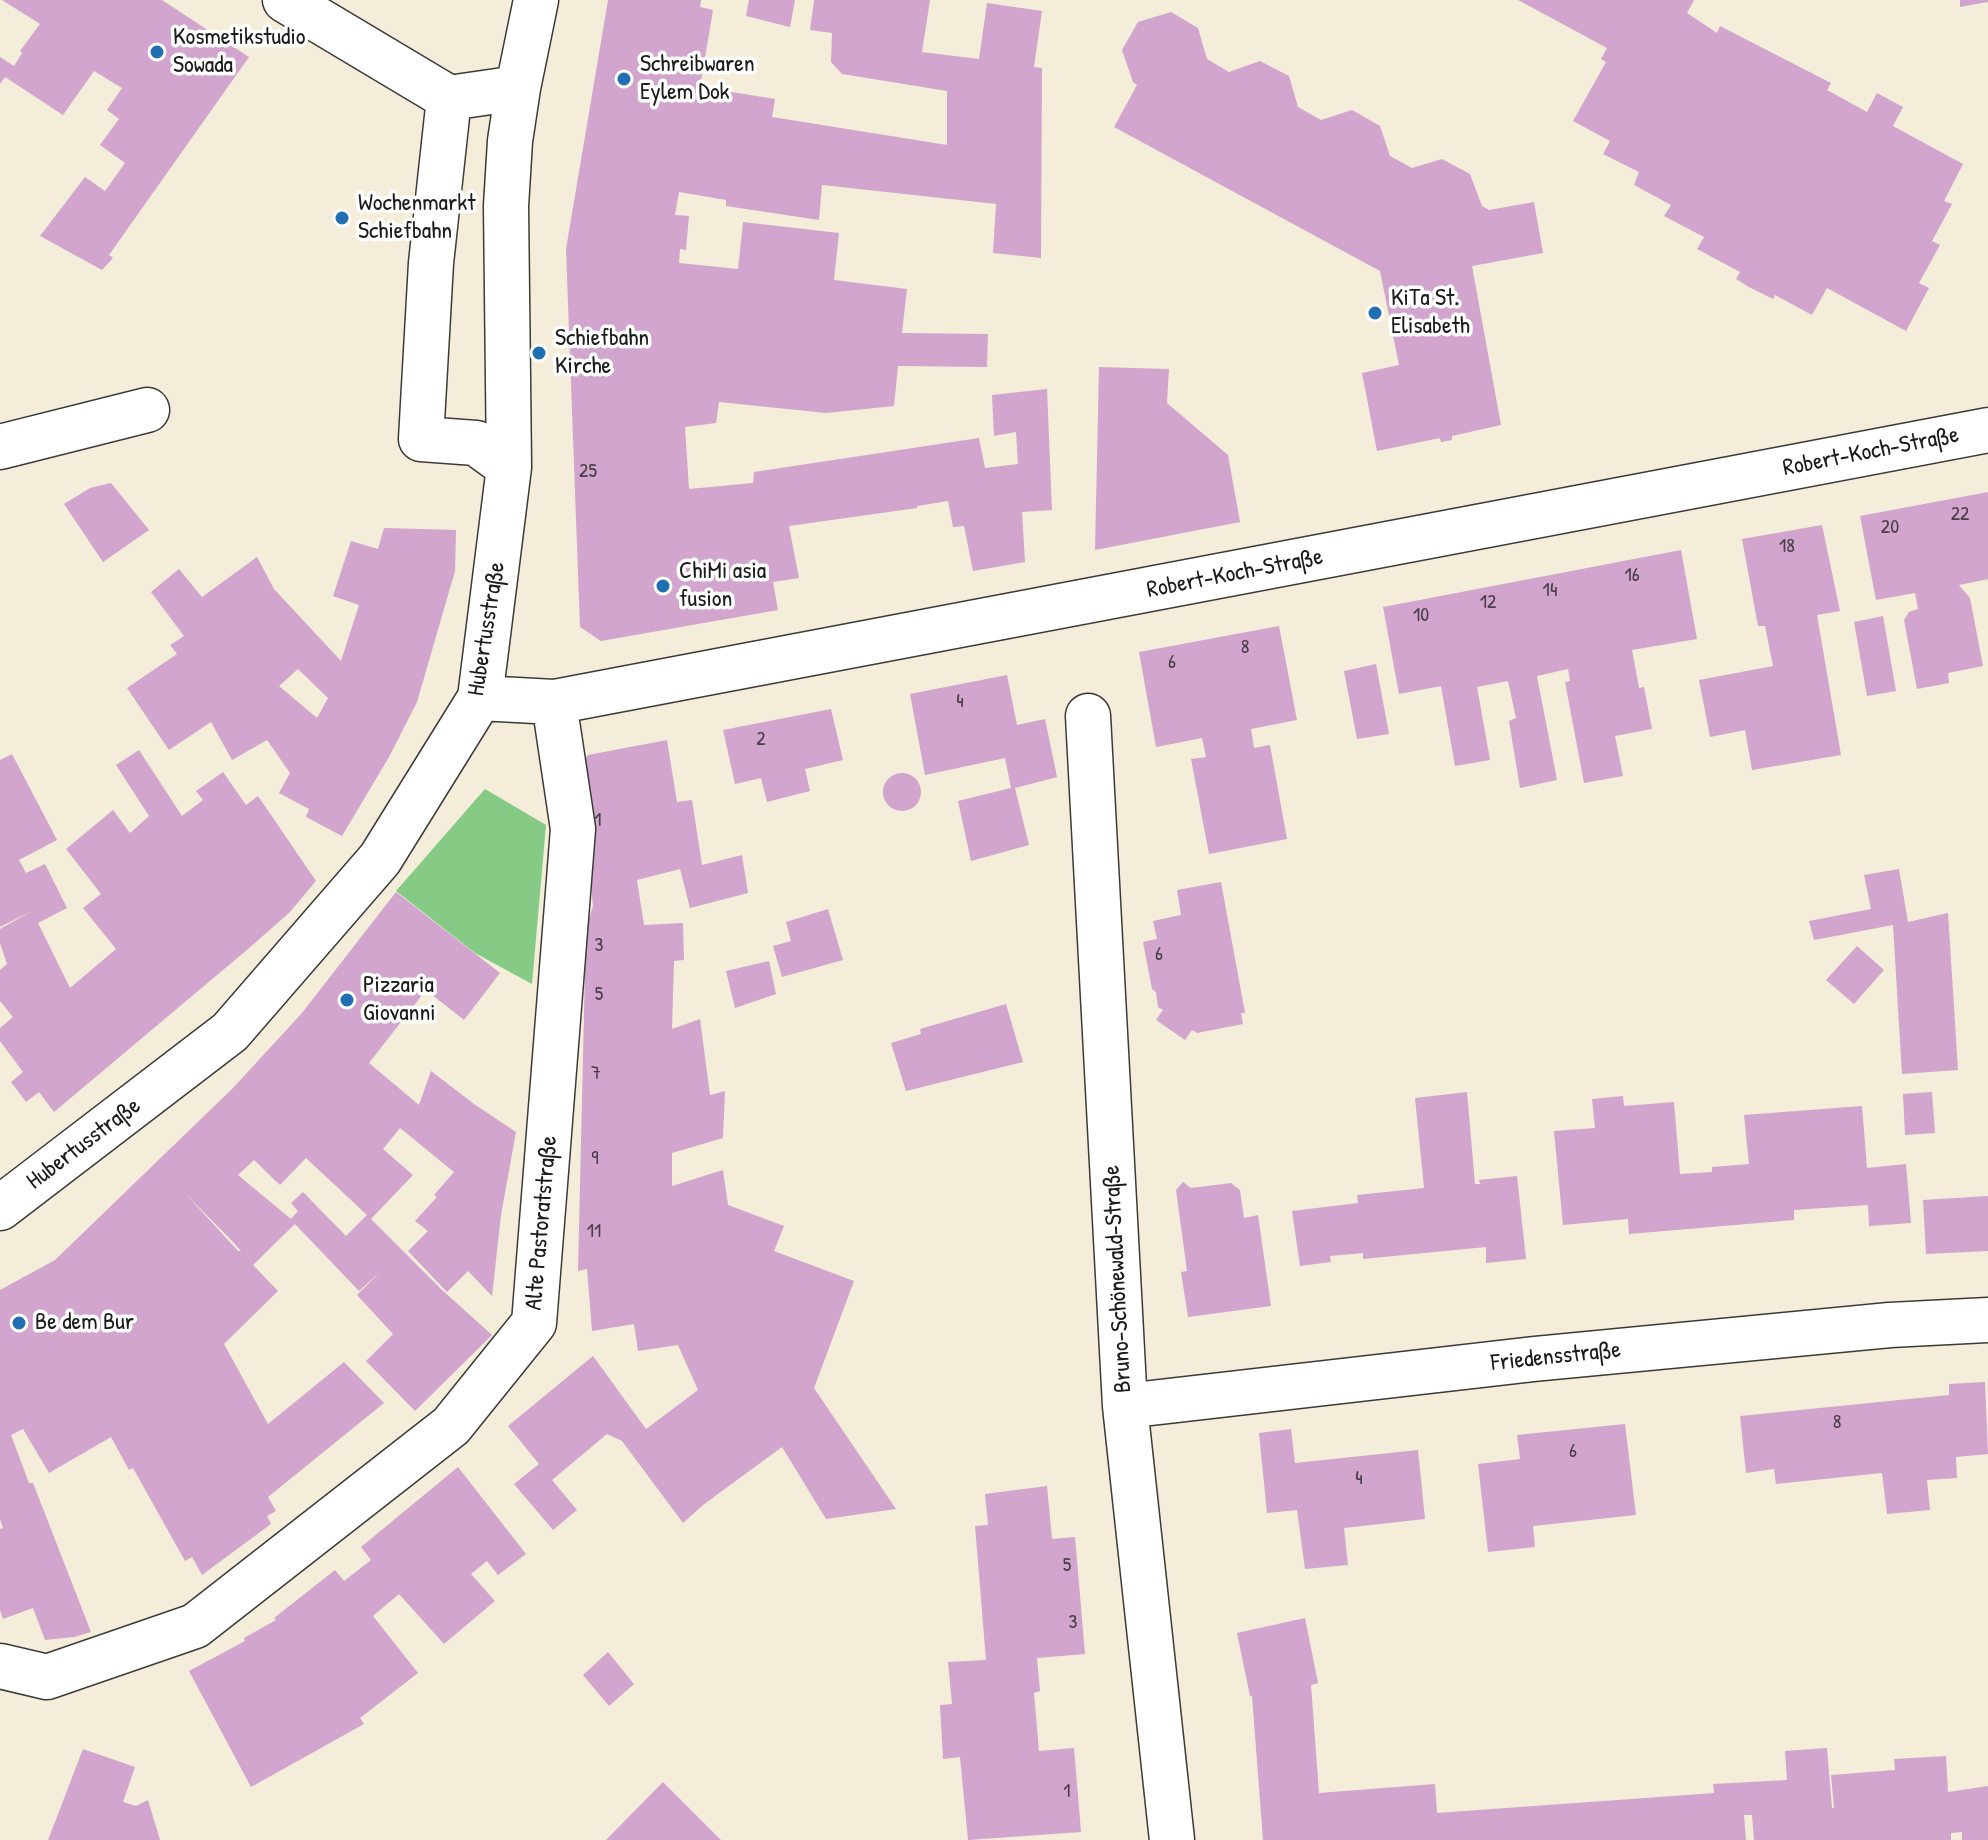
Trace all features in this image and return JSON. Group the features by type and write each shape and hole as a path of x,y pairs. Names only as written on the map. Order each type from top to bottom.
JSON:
{"street":[{"path":"285,0 449,98 518,88"},
{"name":"Hubertusstraße","path":"0,1208 230,1032 380,859 480,698 509,467 506,206 510,141 536,0"},
{"path":"449,98 431,263 421,439 476,443 509,467"},
{"path":"0,447 147,410"},
{"name":"Robert-Koch-Straße","path":"480,698 554,702 1988,430"},
{"name":"Alte Pastoratstraße","path":"0,1666 47,1677 195,1626 451,1426 534,1323 573,829 554,702"},
{"name":"Bruno-Schönewald-Straße","path":"1088,716 1125,1406 1172,1840"},
{"name":"Friedensstraße","path":"1125,1406 1549,1358 1890,1325 1988,1320"}],"green space":[{"path":"485,789 546,825 532,984 475,953 396,891"}],"building":[{"path":"2,0 162,0 249,57 109,255 113,258 102,270 40,236 85,177 105,191 125,163 100,145 119,119 107,110 122,88 94,71 63,115 5,77 0,84 0,57 14,66 22,53 20,51 40,24"},
{"path":"608,0 701,0 700,7 713,10 700,87 775,99 772,117 947,145 947,91 842,74 831,62 832,33 810,30 814,0 930,0 922,52 979,59 987,3 1042,11 1034,67 1042,68 1041,258 993,253 996,204 822,185 819,220 726,206 726,200 679,192 675,215 689,216 686,250 680,249 679,263 738,269 743,222 839,233 834,280 907,289 902,333 988,334 987,367 898,366 894,406 826,413 719,402 716,423 685,427 689,489 753,483 754,472 979,438 985,468 1018,464 1016,432 994,436 992,395 1047,389 1052,510 1022,512 1025,562 973,571 964,526 953,527 948,501 789,526 799,578 773,582 778,610 601,641 580,627 566,249"},
{"path":"749,0 795,0 790,27 746,16"},
{"path":"1518,0 1694,0 1687,13 1717,33 1720,26 1831,83 1827,90 1867,112 1877,93 1903,107 1893,126 1963,164 1944,201 1952,204 1932,241 1940,245 1919,283 1929,288 1906,331 1827,288 1812,315 1775,295 1773,299 1749,287 1736,279 1740,272 1697,249 1704,237 1664,216 1671,205 1634,185 1639,172 1603,154 1610,141 1573,121 1606,62 1601,59 1607,48"},
{"path":"1960,0 1988,0 1988,2 1960,7"},
{"path":"1171,12 1198,28 1207,59 1229,72 1260,61 1289,76 1298,107 1321,120 1352,110 1380,126 1390,156 1412,168 1442,159 1470,174 1482,206 1489,210 1534,202 1543,253 1472,266 1501,425 1452,436 1452,440 1441,442 1440,438 1377,451 1362,373 1399,365 1380,271 1114,127 1137,85 1133,82 1122,50 1138,22"},
{"path":"1099,367 1169,369 1167,403 1228,455 1240,522 1095,550"},
{"path":"111,483 149,530 103,562 64,504 90,488"},
{"path":"1988,492 1988,579 1959,585 1970,598 1983,666 1948,673 1949,683 1917,689 1904,620 1909,612 1918,609 1915,593 1876,600 1860,516"},
{"path":"1822,525 1840,611 1817,615 1841,755 1752,770 1745,730 1710,737 1699,680 1773,666 1765,626 1758,626 1742,539"},
{"path":"384,528 456,530 455,571 417,702 389,757 342,836 306,817 309,809 279,793 290,773 267,740 232,760 211,722 169,750 127,688 177,654 170,645 184,636 151,592 179,569 202,597 257,557 274,589 341,661 359,605 333,596 351,541 378,549","holes":["298,669 328,698 317,718 279,686"]},
{"path":"1681,550 1697,639 1632,650 1639,688 1644,687 1652,729 1615,736 1623,776 1584,783 1565,682 1570,681 1568,669 1537,676 1557,780 1520,788 1509,721 1516,718 1508,681 1477,687 1490,760 1455,766 1441,686 1399,694 1383,607"},
{"path":"1883,616 1896,691 1867,696 1854,622"},
{"path":"1279,626 1297,720 1251,729 1254,748 1270,745 1287,839 1209,854 1191,759 1206,757 1202,738 1156,747 1139,652"},
{"path":"1376,664 1389,734 1357,739 1344,671"},
{"path":"1007,675 1017,725 1045,719 1057,777 1015,788 1029,845 971,861 958,801 1011,788 1005,758 925,775 910,694"},
{"path":"831,709 843,760 805,769 810,791 767,802 761,778 735,784 723,730"},
{"path":"667,740 677,802 692,800 702,865 742,855 748,893 690,908 680,869 637,880 644,925 683,923 684,960 674,961 672,1029 700,1019 710,1095 725,1091 723,1138 672,1153 672,1186 723,1170 728,1205 784,1226 774,1251 854,1281 814,1388 896,1509 826,1519 782,1447 683,1523 622,1441 607,1434 552,1480 577,1510 553,1530 514,1484 539,1464 508,1426 593,1356 646,1429 698,1390 678,1345 638,1351 634,1324 592,1331 587,1269 578,1271 586,928 593,906 579,767 588,755"},
{"path":"139,750 182,816 203,800 196,791 223,772 246,805 258,796 316,881 289,913 54,1112 39,1092 26,1102 11,1082 23,1072 0,1041 0,1028 13,1017 0,1001 0,970 7,964 0,943 0,929 32,911 0,927 0,760 12,754 57,840 19,860 26,873 45,864 67,908 38,923 70,988 116,949 83,908 101,894 66,849 113,810 130,833 149,816 116,765"},
{"path":"902,773 915,779 921,792 915,805 902,811 889,805 883,792 889,779"},
{"path":"1899,869 1908,922 1948,913 1958,1070 1902,1074 1893,925 1814,940 1809,921 1871,909 1864,875"},
{"path":"1221,882 1245,1013 1241,1013 1243,1024 1197,1033 1192,1030 1185,1040 1156,1020 1163,1010 1158,1007 1156,992 1152,989 1143,942 1157,939 1153,921 1181,915 1177,890"},
{"path":"396,892 500,973 464,1020 426,990 369,1063 419,1105 431,1071 516,1132 501,1215 492,1296 468,1271 447,1292 408,1251 428,1231 415,1221 454,1172 400,1128 383,1149 413,1175 371,1219 441,1289 492,1335 415,1411 366,1361 393,1334 357,1295 381,1271 359,1291 295,1224 253,1265 278,1291 224,1344 268,1424 344,1362 384,1403 268,1497 276,1511 267,1516 271,1524 202,1575 192,1557 185,1561 133,1468 129,1470 111,1437 49,1473 23,1429 11,1435 91,1632 45,1640 33,1608 3,1619 0,1610 0,1529 3,1528 0,1519 0,1290 55,1260 233,1088 302,1013","holes":["306,1158 367,1215 346,1236 303,1192 291,1203 298,1211 291,1219 238,1175 254,1160 280,1185","185,1193 233,1242 241,1251 238,1251"]},
{"path":"828,909 843,960 782,977 773,946 791,941 786,922"},
{"path":"1857,946 1884,970 1854,1004 1826,980"},
{"path":"769,961 776,994 735,1008 726,971"},
{"path":"1006,1004 1023,1062 906,1091 891,1043 921,1034 920,1029"},
{"path":"1467,1092 1475,1184 1480,1184 1479,1180 1517,1176 1526,1259 1486,1263 1486,1247 1363,1259 1363,1253 1330,1256 1331,1262 1300,1266 1292,1211 1358,1203 1357,1195 1424,1188 1415,1098"},
{"path":"1932,1092 1935,1133 1905,1135 1903,1094"},
{"path":"1623,1096 1624,1106 1674,1102 1680,1174 1712,1172 1712,1167 1749,1164 1744,1115 1862,1106 1867,1168 1906,1164 1911,1223 1869,1226 1868,1205 1794,1210 1794,1220 1629,1234 1628,1219 1563,1225 1554,1131 1595,1128 1592,1099"},
{"path":"1183,1182 1191,1188 1231,1183 1240,1190 1244,1218 1258,1215 1271,1306 1188,1317 1181,1272 1187,1271 1176,1190"},
{"path":"1988,1196 1988,1251 1926,1254 1923,1200"},
{"path":"1985,1382 1988,1454 1956,1457 1957,1478 1927,1480 1930,1510 1887,1514 1882,1473 1776,1484 1774,1469 1746,1473 1740,1416 1949,1395 1949,1384"},
{"path":"1625,1424 1636,1515 1533,1526 1535,1547 1488,1552 1478,1464 1520,1459 1517,1435"},
{"path":"1291,1429 1295,1463 1418,1450 1425,1519 1344,1528 1348,1565 1305,1569 1297,1510 1267,1513 1259,1433"},
{"path":"458,1467 526,1554 498,1575 487,1561 471,1574 495,1601 444,1644 399,1594 373,1616 418,1673 360,1718 364,1724 251,1787 189,1671 245,1641 244,1638 276,1620 274,1618 335,1570 344,1581 371,1560 361,1547"},
{"path":"1047,1486 1052,1539 1075,1537 1085,1654 1037,1658 1040,1691 1034,1693 1039,1751 1074,1748 1081,1832 968,1840 960,1757 943,1759 940,1705 952,1704 948,1662 986,1660 975,1526 988,1525 985,1494"},
{"path":"1305,1618 1318,1683 1311,1685 1319,1793 1435,1784 1437,1813 1714,1793 1713,1784 1787,1780 1785,1751 1827,1748 1834,1808 1831,1775 1895,1770 1894,1759 1946,1756 1948,1792 1988,1786 1988,1840 1962,1840 1962,1832 1951,1833 1951,1840 1754,1840 1752,1815 1744,1815 1746,1840 1263,1840 1252,1696 1237,1633"},
{"path":"608,1652 634,1684 609,1706 583,1675"},
{"path":"83,1749 135,1767 123,1802 136,1806 148,1800 160,1840 48,1840"},
{"path":"663,1782 721,1840 606,1840"}],"place":[{"name":"Kosmetikstudio Sowada","path":"157,52"},
{"name":"Schreibwaren Eylem Dok","path":"624,79"},
{"name":"Wochenmarkt Schiefbahn","path":"342,218"},
{"name":"KiTa St. Elisabeth","path":"1375,313"},
{"name":"Schiefbahn Kirche","path":"539,353"},
{"name":"ChiMi asia fusion","path":"663,586"},
{"name":"Pizzaria Giovanni","path":"347,1000"},
{"name":"Be dem Bur","path":"19,1323"}]}
